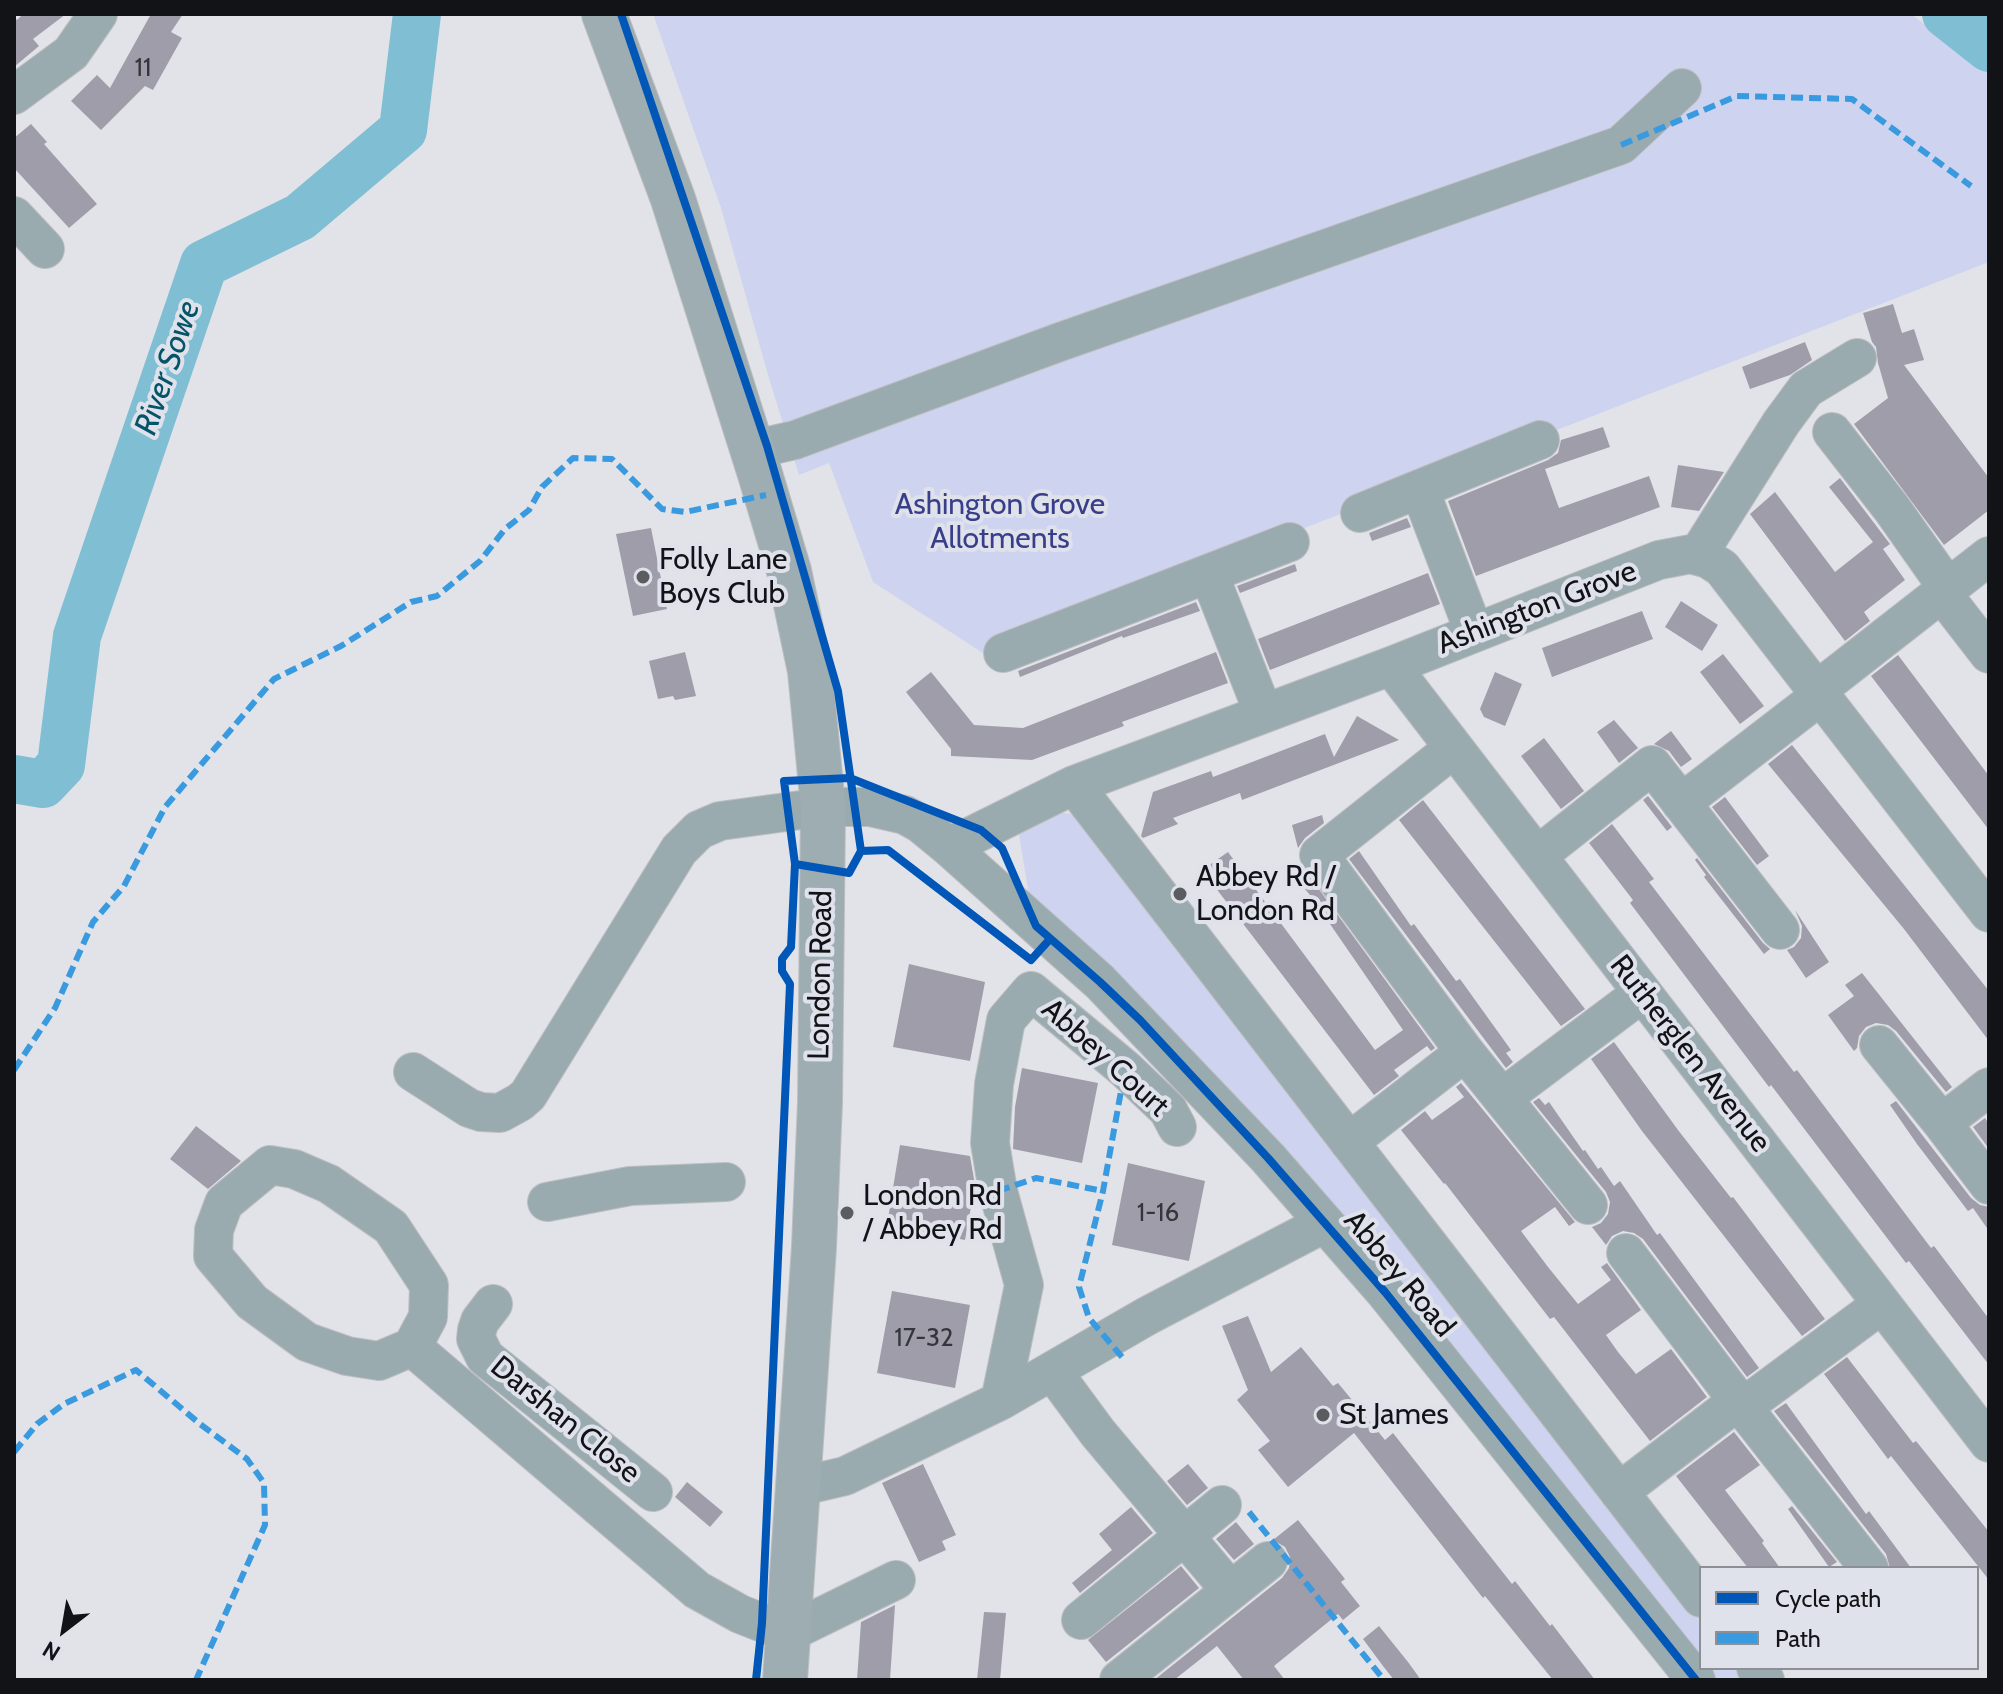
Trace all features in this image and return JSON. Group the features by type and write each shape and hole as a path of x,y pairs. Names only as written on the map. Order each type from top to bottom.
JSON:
{"main road":[{"name":"London Road","path":"604,14 673,199 789,571 810,671 823,807 820,1102 785,1680"}],"street":[{"path":"14,95 71,53 98,14"},
{"path":"751,450 795,440 1102,327 1621,145 1682,88"},
{"path":"14,216 45,249"},
{"path":"1857,358 1806,389 1697,556 1722,568 1989,913"},
{"path":"1832,432 1892,509 1989,654"},
{"path":"1360,513 1540,440"},
{"path":"1420,490 1474,632"},
{"path":"1003,653 1290,542"},
{"name":"Ashington Grove","path":"949,847 1074,785 1391,666 1659,560 1678,555 1697,556"},
{"path":"1681,803 1989,556"},
{"path":"1209,574 1263,712"},
{"name":"Rutherglen Avenue","path":"1391,666 1989,1443"},
{"path":"1454,748 1319,855 1465,1052 1588,1205"},
{"path":"1537,856 1652,765 1780,930"},
{"name":"Abbey Road","path":"1074,785 1699,1595"},
{"name":"Abbey Road","path":"413,1072 469,1108 481,1112 500,1113 520,1102 528,1095 679,850 699,830 720,821 823,807 887,809 921,824 1140,1020 1268,1158 1385,1292 1696,1680"},
{"path":"1000,1401 1024,1285 998,1191 990,1143 993,1098 1006,1020 1031,991 1031,960 1050,939"},
{"name":"Abbey Court","path":"1031,991 1136,1079 1168,1110 1177,1127"},
{"path":"1502,1098 1642,993"},
{"path":"1879,1045 1989,1185"},
{"path":"1349,1142 1465,1052"},
{"path":"1942,1123 1989,1087"},
{"path":"270,1165 294,1169 329,1184 391,1227 429,1285 428,1317 412,1347 379,1361 347,1356 307,1342 252,1302 213,1256 214,1230 224,1203 270,1165"},
{"path":"547,1202 630,1186 726,1182"},
{"path":"798,1487 845,1476 1000,1401 1147,1316 1325,1223"},
{"path":"1626,1253 1867,1566"},
{"name":"Darshan Close","path":"493,1304 477,1330 476,1339 485,1357 653,1492"},
{"path":"1619,1492 1882,1304"},
{"path":"412,1347 697,1590 740,1614 788,1633 896,1580"},
{"path":"1053,1372 1098,1433 1230,1590"},
{"path":"1081,1620 1222,1505"},
{"path":"1119,1680 1268,1561"}],"green space":[{"name":"Ashington Grove Allotments","path":"653,14 1911,14 1989,74 1989,262 983,653 873,582 829,463 799,475 721,208"},
{"path":"1058,812 1084,821 1699,1610 1699,1659 1029,895 1019,835 1024,826"},
{"path":"1709,1670 1746,1670 1754,1680 1717,1680"}],"building":[{"path":"23,14 66,14 33,39 39,46 14,67 14,17 17,20"},
{"path":"151,14 183,14 171,32 182,38 153,90 145,86 101,130 71,101 97,75 110,88"},
{"path":"31,124 47,142 44,144 97,204 69,228 14,168 14,138"},
{"path":"1893,304 1902,333 1914,329 1924,360 1904,365 1989,478 1989,510 1944,545 1854,424 1888,398 1876,347 1863,313"},
{"path":"1805,342 1812,360 1790,375 1750,389 1742,367"},
{"path":"1603,427 1610,447 1545,469 1559,508 1649,476 1660,507 1476,576 1448,501 1548,460 1558,453 1561,440"},
{"path":"1678,465 1724,472 1699,511 1671,507"},
{"path":"1840,478 1890,544 1883,549 1905,580 1864,612 1870,621 1845,641 1750,514 1775,492 1835,572 1873,542 1829,487"},
{"path":"1407,518 1411,527 1372,541 1369,533"},
{"name":"Folly Lane Boys Club","path":"651,528 667,609 633,616 616,534"},
{"path":"1295,564 1297,571 1240,593 1237,586"},
{"path":"1428,573 1440,604 1270,670 1258,639"},
{"path":"1681,601 1718,625 1702,651 1665,627"},
{"path":"1196,602 1200,611 1122,636 1020,677 1018,671"},
{"path":"1642,611 1653,639 1552,677 1542,648"},
{"path":"685,652 696,696 658,699 649,661"},
{"path":"1216,652 1228,683 1122,722 1124,726 1032,760 951,756 951,749 906,692 931,672 974,725 1023,728"},
{"path":"1723,654 1764,706 1740,724 1700,672"},
{"path":"1898,655 1989,776 1989,830 1871,676"},
{"path":"1495,672 1522,684 1505,726 1484,717 1480,709"},
{"path":"1357,716 1399,740 1242,800 1240,793 1173,818 1178,824 1143,838 1141,836 1153,792 1211,771 1213,777 1325,734 1334,757"},
{"path":"1614,720 1638,748 1619,763 1597,732"},
{"path":"1671,731 1692,759 1681,767 1669,751 1654,744"},
{"path":"1544,738 1584,791 1561,809 1521,756"},
{"path":"1792,745 1989,991 1989,1041 1904,929 1768,764"},
{"path":"1648,796 1672,827 1667,831 1643,800"},
{"path":"1725,797 1769,856 1757,865 1712,807"},
{"path":"1423,800 1585,1009 1561,1026 1399,820"},
{"path":"1322,815 1324,823 1298,848 1292,825"},
{"path":"1612,824 1654,879 1649,882 1989,1319 1989,1365 1909,1261 1906,1263 1771,1085 1769,1087 1630,903 1633,900 1589,843"},
{"path":"1359,851 1411,926 1414,924 1456,981 1460,979 1511,1050 1506,1053 1513,1062 1506,1068 1349,859"},
{"path":"1228,852 1375,1050 1403,1030 1310,895 1289,870 1299,862 1435,1048 1431,1051 1427,1046 1394,1070 1399,1076 1374,1095 1202,870"},
{"path":"1697,858 1770,949 1764,954 1704,877 1706,875 1695,860"},
{"path":"1795,910 1829,962 1806,978 1787,950 1801,938 1802,926"},
{"path":"909,964 985,982 970,1061 893,1047"},
{"path":"1862,973 1952,1087 1946,1092 1888,1025 1876,1023 1866,1027 1854,1051 1828,1015 1854,996 1845,985"},
{"path":"1614,1042 1678,1130 1825,1319 1802,1336 1642,1131 1591,1059"},
{"path":"1022,1068 1098,1083 1082,1163 1013,1149 1015,1107"},
{"path":"1461,1083 1575,1222 1569,1226 1555,1207 1521,1231 1548,1267 1578,1304 1611,1280 1601,1267 1607,1263 1641,1310 1606,1335 1618,1352 1636,1374 1671,1349 1707,1397 1650,1441 1554,1317 1550,1319 1401,1130 1425,1111 1432,1120 1464,1097 1456,1087"},
{"path":"1539,1098 1545,1105 1549,1102 1583,1151 1598,1169 1601,1167 1614,1186 1620,1181 1657,1235 1660,1233 1759,1368 1747,1377 1643,1239 1623,1231 1612,1236 1606,1245 1592,1227 1601,1223 1608,1214 1610,1202 1606,1192 1533,1102"},
{"path":"1896,1101 1971,1198 1989,1207 1989,1231 1973,1208 1968,1211 1917,1144 1890,1105"},
{"path":"1985,1118 1989,1124 1989,1149 1973,1127"},
{"path":"196,1126 241,1161 208,1189 170,1159"},
{"path":"900,1145 970,1156 975,1185 965,1240 887,1225"},
{"path":"1128,1163 1205,1181 1189,1261 1112,1245"},
{"path":"892,1291 970,1305 955,1388 877,1373"},
{"path":"1248,1316 1271,1372 1301,1347 1333,1386 1338,1383 1385,1440 1393,1433 1512,1584 1515,1581 1595,1680 1553,1680 1485,1596 1483,1598 1354,1433 1288,1487 1258,1450 1270,1441 1237,1400 1248,1390 1222,1326"},
{"path":"1847,1357 1913,1443 1916,1441 1989,1532 1989,1580 1891,1456 1888,1459 1824,1374"},
{"path":"1786,1403 1866,1514 1869,1511 1910,1566 1889,1566 1886,1554 1774,1411"},
{"path":"1734,1432 1760,1465 1725,1490 1764,1541 1762,1543 1779,1566 1746,1566 1676,1476"},
{"path":"923,1464 956,1535 942,1541 946,1550 919,1562 882,1483"},
{"path":"1188,1464 1208,1488 1187,1505 1167,1481"},
{"path":"687,1482 723,1512 710,1527 675,1497"},
{"path":"1792,1506 1837,1562 1828,1566 1788,1509"},
{"path":"1131,1507 1153,1533 1080,1593 1072,1583 1112,1550 1099,1534"},
{"path":"1298,1520 1345,1579 1341,1582 1360,1606 1343,1620 1338,1614 1274,1666 1285,1680 1244,1680 1217,1646 1174,1680 1154,1680 1282,1578 1289,1568 1290,1557 1285,1547 1273,1540"},
{"path":"1236,1522 1254,1544 1234,1560 1216,1539"},
{"path":"1181,1566 1199,1588 1106,1662 1088,1640"},
{"path":"895,1605 890,1680 857,1680 861,1622"},
{"path":"984,1612 1006,1613 1000,1680 977,1680"},
{"path":"1379,1626 1421,1680 1394,1680 1383,1666 1363,1639"}],"waterway":[{"name":"River Sowe","path":"14,779 43,784 61,765 77,636 204,264 300,217 403,130 417,14"},
{"name":"River Sowe","path":"1946,14 1989,48"}],"marked path":[{"path":"1621,145 1737,96 1852,99 1971,186"},
{"path":"14,1070 55,1008 93,922 124,886 165,807 274,679 341,646 411,602 437,596 480,561 505,529 529,510 542,487 573,458 612,459 662,509 685,512 766,495"},
{"path":"1122,1357 1089,1318 1079,1287 1103,1191 1125,1069"},
{"path":"998,1191 1036,1178 1103,1191"},
{"path":"14,1452 37,1424 64,1404 136,1370 247,1459 264,1483 265,1525 196,1680"},
{"path":"1249,1512 1384,1680"}],"cycle path":[{"path":"621,14 767,446 838,691 861,851 849,873 795,864"},
{"path":"756,1680 762,1623 790,984 782,971 782,959 791,947 795,864 784,781 850,778 981,830 1002,848 1036,926 1140,1020 1268,1158 1385,1292 1696,1680"},
{"path":"861,851 888,850 1031,960 1050,939"}],"place":[{"name":"Folly Lane Boys Club","path":"643,577"},
{"name":"Abbey Rd / London Rd","path":"1180,894"},
{"name":"London Rd / Abbey Rd","path":"847,1213"},
{"name":"St James","path":"1323,1415"}]}
